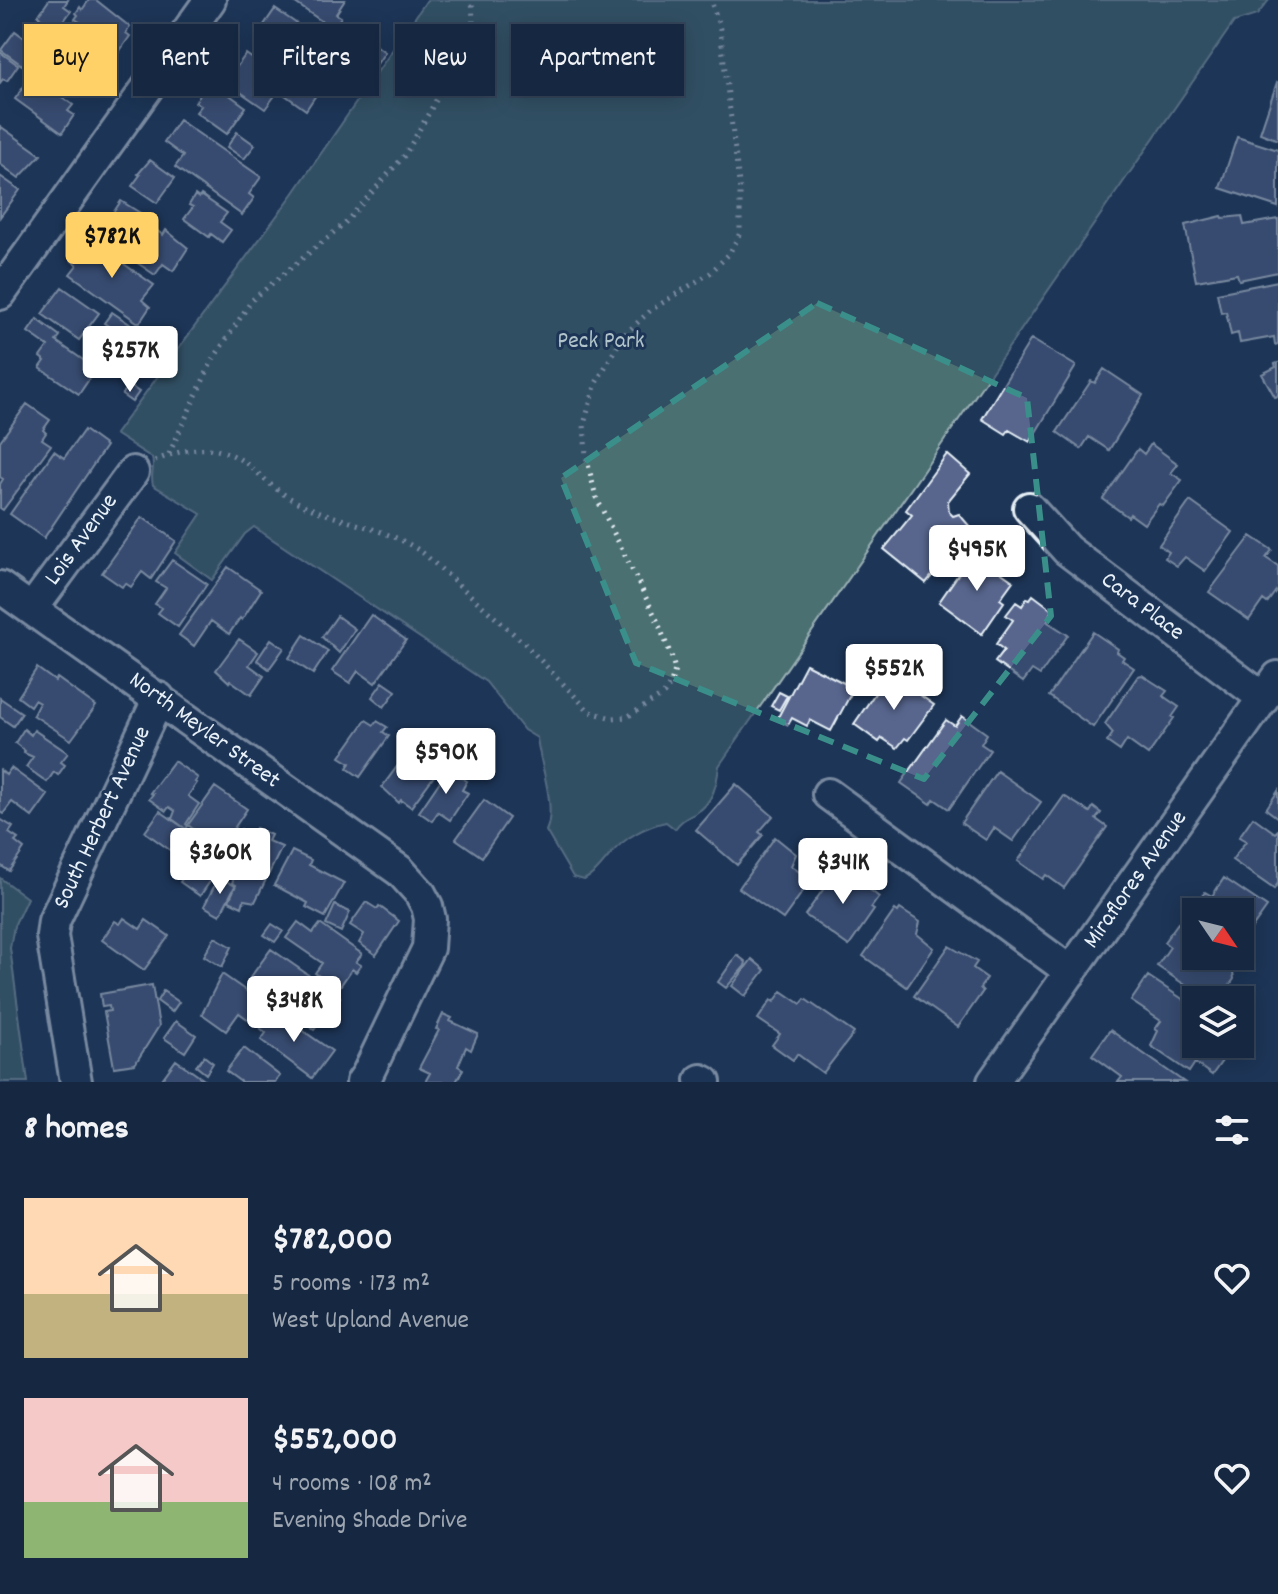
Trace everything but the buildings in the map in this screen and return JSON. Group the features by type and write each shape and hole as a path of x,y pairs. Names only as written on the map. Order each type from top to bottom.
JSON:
{"street":[{"path":"0,294 210,0"},
{"name":"Lois Avenue","path":"32,609 133,472"},
{"name":"Cara Place","path":"1029,508 1067,550 1271,688"},
{"name":"North Meyler Street","path":"0,587 400,871 420,893 430,919 428,948 362,1082"},
{"name":"Miraflores Avenue","path":"993,1082 1271,688"},
{"name":"South Herbert Avenue","path":"76,1082 52,936 54,921 159,698"},
{"path":"828,794 1071,972"}],"path":[{"path":"168,455 212,361 252,300 344,224 405,155 464,51 473,21 472,0"},
{"path":"133,472 168,455 199,449 221,451 244,461 283,494 320,511 406,541 423,553 525,644 590,712 612,718 627,717 664,694 675,670 672,658 657,620 596,497 586,456 584,424 596,383 623,336 651,310 710,273 729,254 740,233 740,191 724,56 711,0"}],"highlighted area":[{"path":"817,303 1027,398 1051,616 924,779 636,663 561,478"}],"green space":[{"name":"Peck Park","path":"427,0 1269,0 1257,15 1234,22 719,766 715,786 706,804 675,829 666,822 636,834 616,848 584,880 573,877 546,831 549,798 537,738 524,730 486,682 254,527 245,534 212,580 175,553 201,514 153,485 152,458 115,434 293,194 361,96 379,96 379,69 395,46 395,96 495,96 495,24 410,24"},
{"path":"0,878 27,898 14,926 10,948 28,1082 0,1082"}]}
